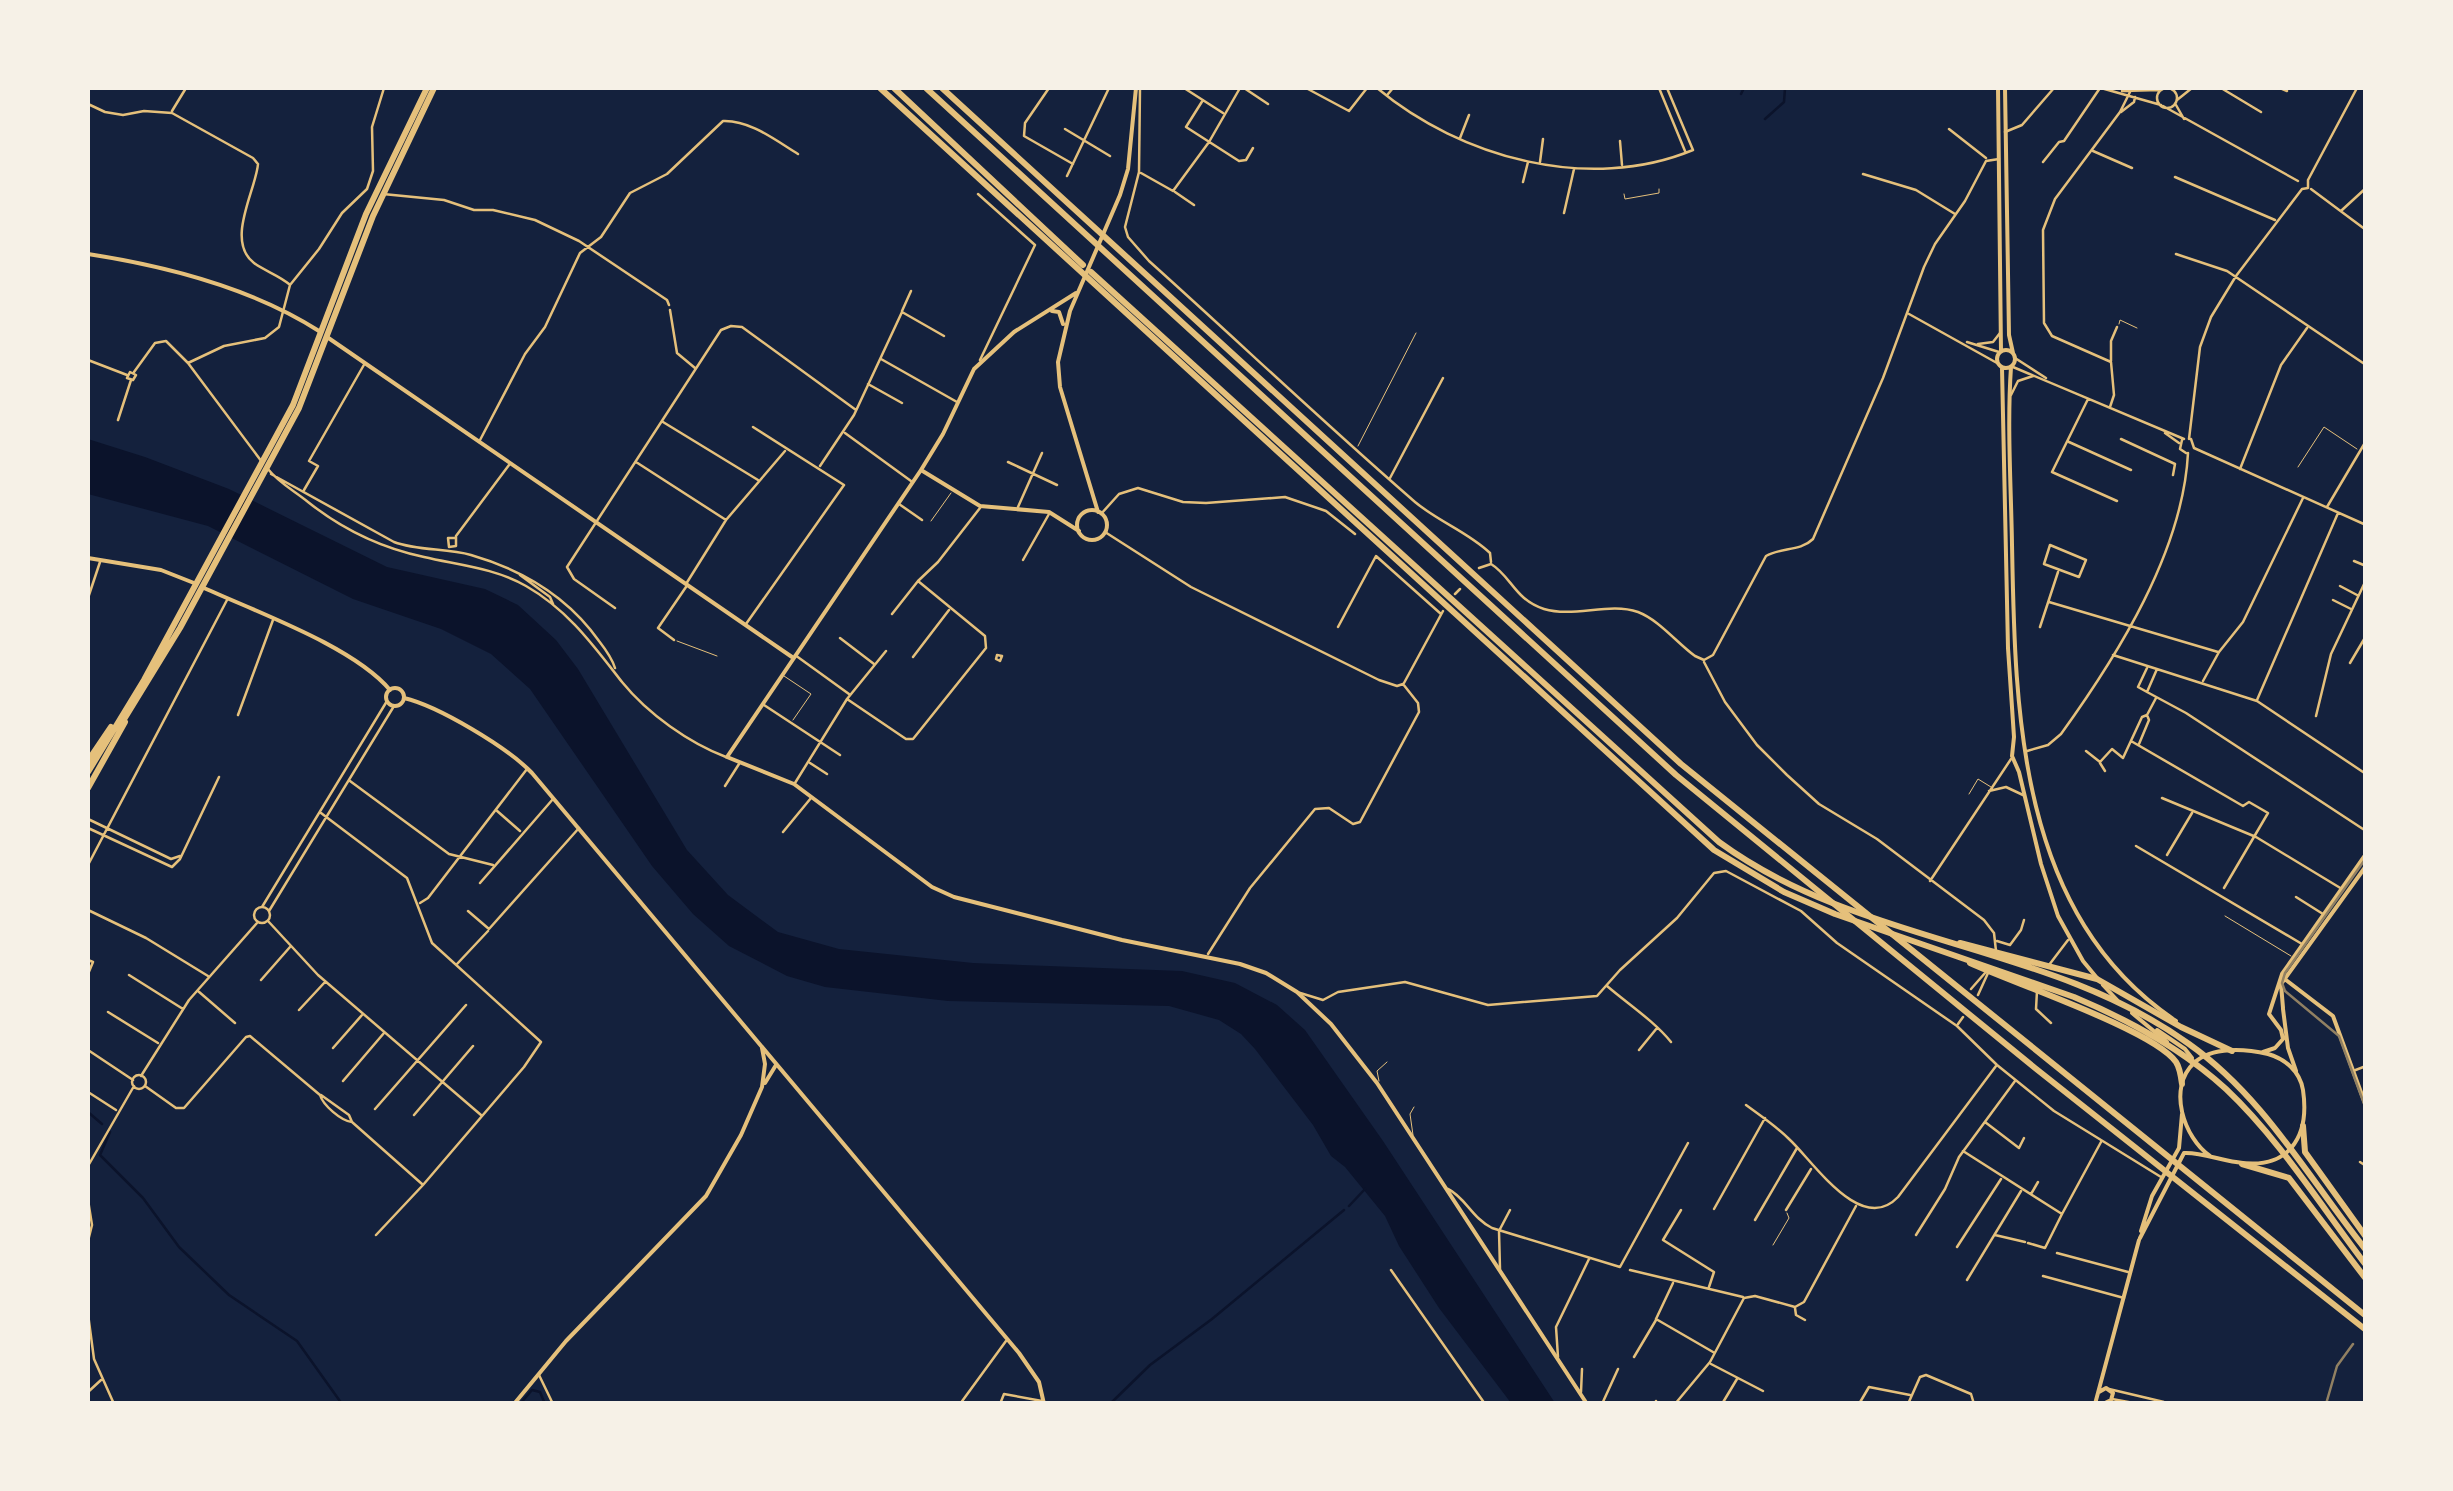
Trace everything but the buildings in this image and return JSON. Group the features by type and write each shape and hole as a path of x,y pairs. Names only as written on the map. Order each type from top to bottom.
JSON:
{"highway":[{"path":"239,514 293,405 366,214 427,88"},
{"path":"88,788 299,408 373,216 434,88"},
{"path":"880,88 1714,850 1784,892 1835,914 1942,949 2112,1013 2184,1056 2242,1105 2366,1265"},
{"path":"894,88 1083,265"},
{"path":"926,88 1676,775 2366,1330"},
{"path":"942,88 1681,764 2366,1316"},
{"path":"1091,272 1690,818 1747,862 1792,886 2117,1000 2160,1024 2202,1053 2261,1111 2366,1250"},
{"path":"88,772 128,711"},
{"path":"88,761 128,711"},
{"path":"1949,942 1967,943 2097,979 2232,1050"},
{"path":"1942,949 2158,1046 2178,1065 2182,1084"},
{"path":"2303,1126 2304,1152 2366,1236"},
{"path":"2242,1164 2289,1178 2366,1279"}],"street":[{"path":"172,113 186,88"},
{"path":"188,363 224,346 265,338 278,328 290,284 342,213 367,190 373,172 372,127 384,88"},
{"path":"1037,88 1045,93"},
{"path":"1049,88 1023,130 1030,141 1072,164"},
{"path":"1067,176 1109,88"},
{"path":"1138,88 1140,172 1126,216 1128,236 1149,260 1390,480 1436,519 1476,540 1490,554 1490,564 1515,592 1538,606 1560,611 1642,613 1704,660 1725,702 1787,775 1819,804 1877,840 1984,920 1996,941 1978,995"},
{"path":"1105,532 1106,520 1099,513 1060,387 1058,362 1063,330 1128,169 1138,88"},
{"path":"1184,88 1224,114"},
{"path":"1174,191 1242,88 1268,104"},
{"path":"1306,88 1349,110 1367,88"},
{"path":"1377,88 1426,123 1459,139 1528,161 1575,168 1622,166 1693,150 1667,88"},
{"path":"1387,96 1393,88"},
{"path":"1659,88 1686,153"},
{"path":"2002,88 2009,336 2014,355 2010,397 2015,666 2034,802 2078,916 2100,948 2146,998 2192,1032"},
{"path":"2002,88 1999,365 2014,760 2046,884 2082,961 2110,994 2185,1050 2194,1063"},
{"path":"2006,132 2022,126 2054,88"},
{"path":"2043,162 2064,141 2100,88 2132,92 2178,88"},
{"path":"2162,106 2171,107 2192,88"},
{"path":"2221,88 2261,112"},
{"path":"2280,88 2287,91"},
{"path":"2308,188 2308,180 2358,88"},
{"path":"2171,89 2178,113 2185,120"},
{"path":"2162,90 2158,96 2162,106"},
{"path":"2132,92 2298,181 2308,180"},
{"path":"2120,112 2134,102 2132,92"},
{"path":"2111,362 2052,336 2044,323 2041,234 2055,198 2132,92"},
{"path":"1203,100 1186,127 1239,161 1246,160 1254,148"},
{"path":"88,104 123,115 144,111 172,113 253,158 258,164 242,228 246,248 255,264 290,284"},
{"path":"1459,139 1469,115"},
{"path":"479,442 586,246 601,237 630,193 667,174 723,121 758,130 798,154"},
{"path":"1064,129 1110,156"},
{"path":"1949,129 1987,159 1999,158"},
{"path":"1540,164 1544,138"},
{"path":"1620,141 1622,166"},
{"path":"2091,150 2132,168"},
{"path":"1704,660 1713,655 1766,556 1777,550 1800,548 1813,539 1934,244 1956,215 1987,159"},
{"path":"1524,182 1528,161"},
{"path":"1564,213 1575,168"},
{"path":"1140,172 1194,204"},
{"path":"1863,174 1916,190 1956,215"},
{"path":"2176,177 2278,221"},
{"path":"2298,181 2302,190"},
{"path":"2180,444 2186,439 2203,336 2236,276 2302,190 2308,188"},
{"path":"2308,188 2366,230"},
{"path":"2341,211 2366,188"},
{"path":"367,190 408,199 444,200 548,225 667,300 677,353 695,368"},
{"path":"978,194 1034,245 984,347 980,363"},
{"path":"88,254 168,270 284,311 366,363 906,738 916,737 988,644 986,636 918,581"},
{"path":"2176,254 2236,276 2366,365"},
{"path":"818,469 856,410 911,291"},
{"path":"727,758 921,470 974,370 1014,332 1077,292"},
{"path":"902,312 944,336"},
{"path":"1047,312 1059,312 1063,330"},
{"path":"1907,313 1999,365 2047,379"},
{"path":"615,608 573,578 567,567 721,330 738,326 856,410"},
{"path":"2240,469 2281,365 2308,326"},
{"path":"1977,344 1993,342 2002,327"},
{"path":"2110,407 2114,395 2111,341 2117,327"},
{"path":"127,375 134,372 159,340 170,343 271,474 322,514 404,552 502,575 528,587 581,628 630,691 672,727 727,758 794,784 932,887 954,898 1122,940 1208,956 1266,973 1297,992 1331,1024 1377,1084 1587,1404"},
{"path":"1964,342 2014,355 2047,379 2186,439 2194,448 2366,525"},
{"path":"879,358 958,402"},
{"path":"88,360 131,380"},
{"path":"304,491 318,466 309,460 366,363"},
{"path":"118,420 131,380 136,376 134,372"},
{"path":"2010,397 2018,381 2034,376"},
{"path":"1390,480 1443,378"},
{"path":"867,384 902,403"},
{"path":"2088,398 2052,472 2116,501"},
{"path":"661,421 760,481"},
{"path":"745,626 844,485 753,427"},
{"path":"843,432 912,482"},
{"path":"2164,432 2188,453"},
{"path":"2121,439 2175,464 2173,475"},
{"path":"2143,449 2147,440"},
{"path":"2068,441 2130,470"},
{"path":"2327,508 2366,441"},
{"path":"2013,750 2048,745 2062,734 2113,654 2156,575 2175,525 2188,453 2194,448"},
{"path":"674,640 658,628 726,520 787,450"},
{"path":"1018,507 1042,453"},
{"path":"635,461 726,520"},
{"path":"1008,462 1057,485"},
{"path":"459,553 456,538 510,463"},
{"path":"921,470 980,506 1049,512 1092,540 1105,532"},
{"path":"271,474 394,542 459,553 539,582 581,617 611,658 614,670"},
{"path":"1099,513 1119,494 1138,488 1183,502 1285,497 1326,511 1355,534"},
{"path":"2203,682 2219,652 2243,622 2303,498"},
{"path":"898,503 922,520"},
{"path":"892,614 980,506"},
{"path":"1079,531 1082,515 1089,511 1099,513"},
{"path":"1023,560 1049,512"},
{"path":"2256,701 2338,513"},
{"path":"1105,532 1170,576 1213,598 1380,680 1403,684 1418,703 1419,712 1360,822 1353,824 1329,808 1316,809 1250,888 1208,956"},
{"path":"447,545 448,538 456,538"},
{"path":"2050,545 2086,560 2079,577 2058,570 2044,564 2050,545"},
{"path":"439,549 455,547"},
{"path":"1338,627 1376,556 1442,612 1403,684"},
{"path":"88,558 161,570 228,599 332,648 390,690 400,690 404,698"},
{"path":"88,598 100,560"},
{"path":"2354,560 2366,566"},
{"path":"1479,568 1490,564"},
{"path":"2040,627 2058,570"},
{"path":"519,574 550,597 553,604"},
{"path":"2316,716 2331,654 2366,580"},
{"path":"2340,586 2359,595"},
{"path":"1455,594 1460,589"},
{"path":"88,866 228,599"},
{"path":"2333,600 2352,609"},
{"path":"2049,602 2219,652"},
{"path":"913,657 950,609"},
{"path":"238,715 273,620"},
{"path":"2350,663 2366,636"},
{"path":"840,638 875,665"},
{"path":"794,784 849,697 886,651"},
{"path":"989,651 996,656"},
{"path":"2113,654 2256,701 2363,772 2366,763"},
{"path":"2148,666 2138,687 2186,713 2366,831"},
{"path":"2147,692 2157,669"},
{"path":"346,778 390,690"},
{"path":"2100,762 2112,749 2123,758 2156,697"},
{"path":"257,922 254,912 262,907 394,706 404,698"},
{"path":"404,698 416,700 470,730 528,768 554,798 1036,1376 1044,1402 1004,1394 1000,1404"},
{"path":"387,701 394,706"},
{"path":"763,704 840,756"},
{"path":"2139,745 2149,720 2147,715"},
{"path":"2132,741 2218,793 2243,806 2249,802 2268,813 2224,888"},
{"path":"2086,751 2105,770"},
{"path":"1930,881 1989,790 2014,760"},
{"path":"2014,760 2026,761"},
{"path":"725,786 739,762"},
{"path":"809,762 827,774"},
{"path":"418,903 428,898 528,768"},
{"path":"88,828 167,867 177,863 218,778"},
{"path":"346,778 449,854 493,864"},
{"path":"1989,790 2006,787 2025,796"},
{"path":"783,832 812,797"},
{"path":"480,883 554,798"},
{"path":"2162,798 2256,837 2342,890"},
{"path":"495,809 522,832"},
{"path":"2167,855 2192,812"},
{"path":"323,814 407,878 428,937 541,1042 423,1185 376,1234"},
{"path":"323,814 269,911 268,921 326,982 482,1116"},
{"path":"88,819 171,859 181,854"},
{"path":"457,964 579,828"},
{"path":"2136,846 2303,945"},
{"path":"2260,1052 2282,1042 2283,1034 2269,1016 2293,958 2366,854"},
{"path":"2140,1238 2181,1156 2188,1152 2242,1164 2281,1158 2296,1143 2303,1126 2304,1093 2288,1052 2282,979 2366,866"},
{"path":"1297,992 1322,1000 1338,992 1405,982 1498,1005 1592,997 1676,918 1711,876 1720,870 1731,872 1801,911 1837,943 1950,1020 2054,1112 2162,1177"},
{"path":"2296,897 2324,915"},
{"path":"262,907 269,911"},
{"path":"88,910 146,938 209,978"},
{"path":"468,910 489,930"},
{"path":"1996,941 2010,945 2022,930 2024,920"},
{"path":"133,1080 141,1076 183,1009 209,978 257,922 268,921"},
{"path":"2051,1023 2036,1009 2036,994 2052,958 2070,940"},
{"path":"261,980 290,947"},
{"path":"88,960 93,962 88,974"},
{"path":"1972,989 1989,968"},
{"path":"130,975 183,1009"},
{"path":"2282,979 2333,1016 2366,1106"},
{"path":"299,1010 326,982"},
{"path":"1606,986 1658,1026 1671,1042"},
{"path":"198,991 234,1023"},
{"path":"375,1110 466,1005"},
{"path":"2272,1008 2283,1008"},
{"path":"108,1012 160,1044"},
{"path":"1950,1020 1956,1012"},
{"path":"333,1048 363,1014"},
{"path":"1957,1026 1963,1017"},
{"path":"2276,1023 2285,1018"},
{"path":"2149,1024 2172,1046 2178,1065"},
{"path":"1639,1050 1658,1026"},
{"path":"343,1081 384,1033"},
{"path":"144,1086 182,1109 250,1036 349,1115 352,1122 423,1185"},
{"path":"414,1115 473,1046"},
{"path":"514,1404 566,1341 699,1206 742,1135 762,1086 762,1048"},
{"path":"88,1050 133,1080 134,1086 88,1166"},
{"path":"2095,1404 2146,1211 2179,1148 2182,1084 2194,1063 2232,1050 2260,1052 2281,1059 2296,1072"},
{"path":"764,1070 776,1065"},
{"path":"762,1086 776,1065"},
{"path":"1746,1105 1765,1118 1798,1148 1813,1168 1857,1205 1890,1205 1998,1065"},
{"path":"2353,1071 2366,1066"},
{"path":"771,1076 784,1075"},
{"path":"134,1086 144,1086 146,1081 141,1076"},
{"path":"1916,1235 1945,1189 1962,1152 2015,1080"},
{"path":"88,1092 117,1111"},
{"path":"2182,1110 2190,1136 2210,1156"},
{"path":"1714,1209 1765,1118"},
{"path":"1984,1121 2019,1148 2024,1138"},
{"path":"1994,1234 2045,1248 2102,1141"},
{"path":"1447,1190 1457,1194 1481,1222 1499,1231 1620,1266 1688,1143"},
{"path":"1755,1220 1798,1148"},
{"path":"88,1151 93,1156"},
{"path":"1962,1152 2062,1214"},
{"path":"2360,1162 2366,1166"},
{"path":"1786,1210 1813,1168"},
{"path":"1957,1247 2002,1177"},
{"path":"2031,1195 2038,1182"},
{"path":"1967,1280 2022,1190"},
{"path":"88,1200 92,1225 88,1241"},
{"path":"1630,1270 1744,1298 1756,1296 1795,1306 1804,1302 1857,1205"},
{"path":"1500,1270 1499,1231 1510,1210"},
{"path":"1681,1210 1663,1240 1714,1272 1709,1288"},
{"path":"2057,1253 2130,1273"},
{"path":"1557,1358 1556,1328 1590,1258"},
{"path":"1391,1270 1485,1404"},
{"path":"2044,1276 2124,1298"},
{"path":"1634,1357 1674,1282"},
{"path":"1675,1404 1710,1362 1744,1298"},
{"path":"1795,1306 1796,1315 1805,1320"},
{"path":"88,1314 94,1358 114,1404"},
{"path":"1656,1319 1714,1352"},
{"path":"960,1404 1008,1340"},
{"path":"1710,1362 1763,1391"},
{"path":"1580,1393 1582,1369"},
{"path":"1602,1404 1618,1369"},
{"path":"538,1374 554,1404"},
{"path":"1908,1404 1920,1377 1926,1375 1972,1394 1974,1404"},
{"path":"2103,1376 2113,1395 2111,1400"},
{"path":"88,1392 102,1378"},
{"path":"1722,1404 1738,1378"},
{"path":"1859,1404 1869,1386 1912,1395"},
{"path":"2098,1394 2108,1388 2183,1404"},
{"path":"2098,1394 2103,1403 2117,1398 2139,1404"}],"lane":[{"path":"1624,194 1625,200 1660,194 1659,188"},
{"path":"2117,327 2120,320 2137,328"},
{"path":"1356,449 1416,333"},
{"path":"2298,467 2324,427 2359,451"},
{"path":"931,521 953,490"},
{"path":"674,640 717,656"},
{"path":"782,674 810,694 791,722"},
{"path":"1969,794 1978,779 1989,790"},
{"path":"2225,916 2293,958"},
{"path":"1377,1084 1377,1071 1386,1062"},
{"path":"1412,1136 1410,1114 1414,1107"},
{"path":"1772,1245 1789,1218 1786,1210"}],"water":[{"path":"88,439 229,489 387,567 485,589 518,605 556,640 578,669 687,850 728,895 778,932 839,949 973,963 1182,971 1235,983 1277,1005 1305,1030 1383,1141 1555,1403 1511,1403 1439,1308 1399,1246 1385,1216 1345,1167 1331,1156 1313,1125 1241,1034 1219,1020 1169,1006 948,1001 825,987 787,976 729,946 693,914 652,866 530,689 491,654 441,629 353,599 208,526 88,494"}],"waterway":[{"path":"1741,94 1744,88"},
{"path":"1765,119 1784,102 1785,88"},
{"path":"88,1112 102,1124"},
{"path":"110,1132 100,1155 143,1198 179,1247 229,1295 297,1341 342,1404"},
{"path":"1349,1206 1365,1189"},
{"path":"1110,1404 1150,1365 1344,1210"},
{"path":"520,1404 532,1390 540,1392 545,1404"}],"tram line":[{"path":"2366,858 2285,973 2282,983 2285,991 2339,1036 2366,1109"},
{"path":"2326,1404 2337,1366 2353,1344"}]}
